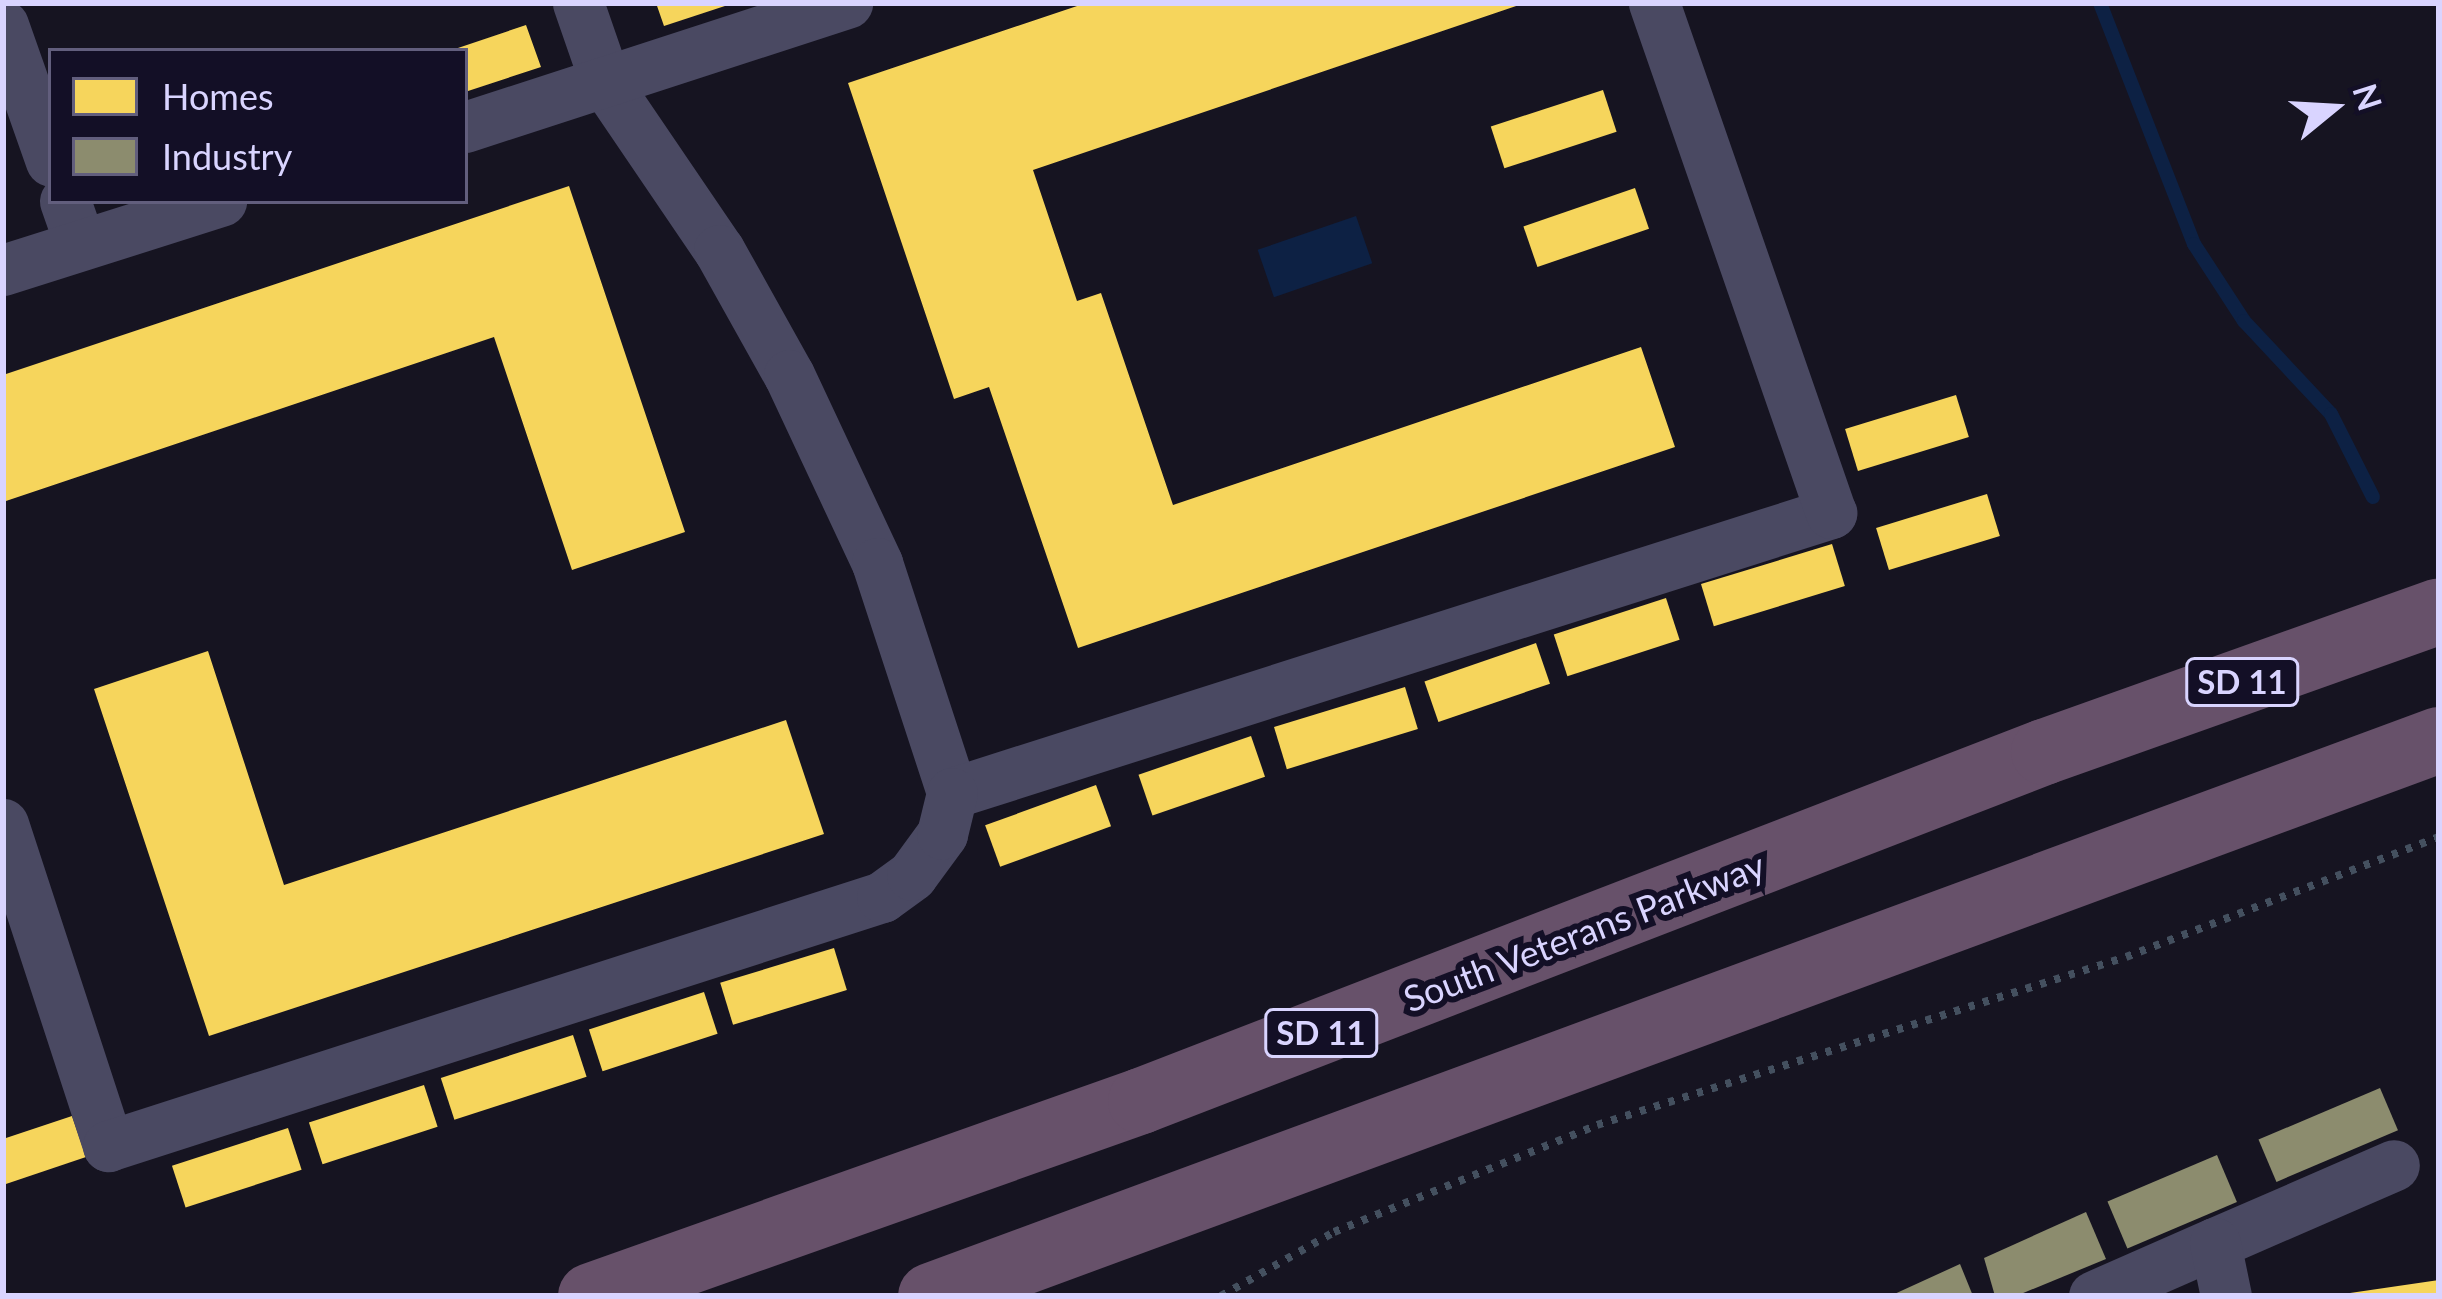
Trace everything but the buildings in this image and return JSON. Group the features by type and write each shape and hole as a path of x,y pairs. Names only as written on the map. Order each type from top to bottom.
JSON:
{"highway":[{"name":"South Veterans Parkway","path":"591,1296 1141,1101 2044,752 2439,611"},
{"path":"931,1296 2439,740"}],"street":[{"path":"3,8 17,3"},
{"path":"3,824 107,1146 882,897 912,875 942,834 952,793 877,563 789,376 718,250 606,84 578,3"},
{"path":"468,126 847,3"},
{"path":"952,793 1831,513 1654,3"},
{"path":"3,25 48,152"},
{"path":"3,270 72,222 200,204"},
{"path":"2094,1296 2395,1165"},
{"path":"2215,1243 2225,1296"}],"path":[{"path":"1221,1296 1334,1232 1597,1125 2126,957 2439,837"}],"water":[{"path":"1356,216 1372,263 1274,297 1258,250"}],"waterway":[{"path":"2100,3 2194,244 2244,321 2331,414 2373,497"}]}
